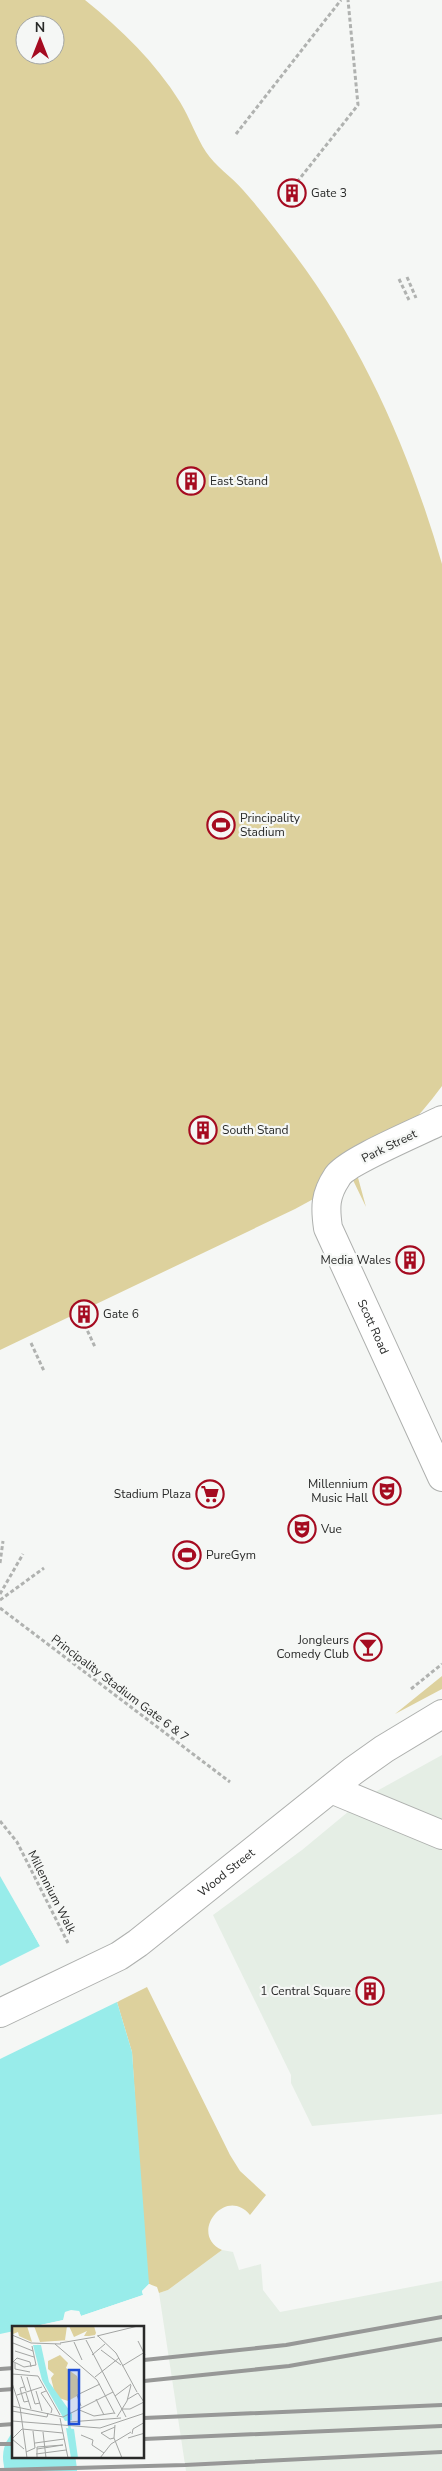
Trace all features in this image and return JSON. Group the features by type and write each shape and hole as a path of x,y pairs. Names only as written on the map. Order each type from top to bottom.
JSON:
{"street":[{"name":"Park Street","path":"338,1174 442,1120"},
{"name":"Scott Road","path":"338,1174 325,1203 328,1228 442,1477"},
{"name":"Wood Street","path":"0,2013 119,1956 168,1922 239,1861 384,1749 442,1714"},
{"path":"331,1789 442,1834"}],"path":[{"path":"236,134 341,0"},
{"path":"297,182 358,105 348,0"},
{"path":"407,277 416,298"},
{"path":"399,279 409,300"},
{"path":"82,1319 95,1347"},
{"path":"31,1343 44,1371"},
{"path":"0,1563 3,1541"},
{"path":"0,1594 23,1554"},
{"path":"0,1600 44,1568"},
{"name":"Principality Stadium Gate 6 & 7","path":"0,1608 230,1782"},
{"name":"Millennium Walk","path":"0,1821 17,1842 83,1973"}],"shaded area":[{"name":"Principality Stadium","path":"0,0 85,0 125,35 160,73 187,114 206,152 239,185 295,255 343,326 400,442 442,564 442,1086 402,1133 357,1174 366,1207 352,1178 295,1209 0,1350"},
{"path":"442,1676 442,1689 395,1714"},
{"path":"442,1755 442,2114 312,2126 291,2083 291,2075 213,1915 302,1850 366,1797"},
{"path":"147,1987 230,2155 240,2171 266,2195 250,2215 240,2207 230,2206 221,2209 209,2224 209,2234 212,2243 222,2250 168,2290 159,2293 157,2287 149,2284 146,2272 132,2052 117,2002"},
{"path":"222,2250 233,2252 239,2270 261,2264 263,2290 280,2312 442,2281 442,2471 186,2471 159,2293 168,2290"}],"water":[{"path":"0,1876 40,1946 45,1943 117,2002 132,2052 149,2284 142,2291 143,2295 81,2316 79,2311 65,2312 64,2320 36,2326 12,2326 12,2331 0,2334"}],"pier":[{"path":"0,1873 42,1943 47,1942 119,2001 0,2059 0,1966 40,1946"},
{"path":"149,2284 151,2285 145,2292 144,2297 81,2318 77,2313 71,2312 67,2314 64,2322 36,2326 63,2320 65,2312 71,2310 79,2311 81,2316 143,2295 142,2291"}],"waterway":[{"path":"39,2458 41,2471"}],"railway":[{"path":"145,2360 286,2345 442,2317"},
{"path":"145,2381 289,2366 442,2339"},
{"path":"0,2369 12,2368"},
{"path":"0,2390 12,2389"},
{"path":"145,2418 442,2405"},
{"path":"0,2425 12,2424"},
{"path":"145,2439 442,2426"},
{"path":"0,2444 12,2444"},
{"path":"0,2470 185,2465 442,2452"}],"place":[{"name":"Gate 3","path":"292,193"},
{"name":"East Stand","path":"191,481"},
{"name":"Principality Stadium","path":"221,825"},
{"name":"South Stand","path":"203,1130"},
{"name":"Media Wales","path":"410,1260"},
{"name":"Gate 6","path":"84,1314"},
{"name":"Millennium Music Hall","path":"387,1491"},
{"name":"Stadium Plaza","path":"210,1494"},
{"name":"Vue","path":"302,1529"},
{"name":"PureGym","path":"187,1555"},
{"name":"Jongleurs Comedy Club","path":"368,1647"},
{"name":"1 Central Square","path":"370,1991"}]}
